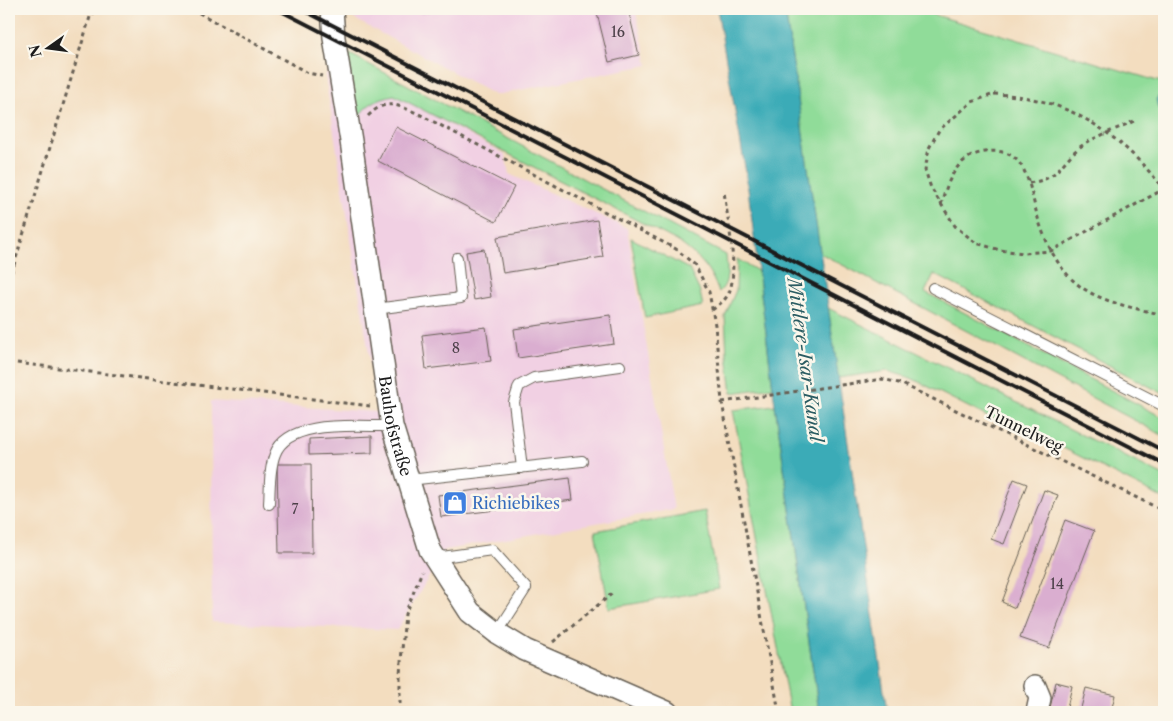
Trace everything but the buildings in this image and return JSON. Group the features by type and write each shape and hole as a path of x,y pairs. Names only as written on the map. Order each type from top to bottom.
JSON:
{"street":[{"name":"Bauhofstraße","path":"332,9 334,38 391,417 433,554 470,612 497,633 641,707 667,712"},
{"path":"1035,686 1040,698 1037,712"}],"lane":[{"path":"375,309 461,298 457,258"},
{"path":"933,288 1164,406"},
{"path":"522,468 514,402 519,386 534,378 620,366"},
{"path":"269,504 274,455 285,439 297,433 330,426 391,417"},
{"path":"409,480 582,461"},
{"path":"433,554 492,550 526,588 497,633"}],"path":[{"path":"9,281 90,18 97,9"},
{"path":"192,9 308,73 340,78"},
{"path":"994,94 1018,95 1056,105 1087,118 1108,134 1149,170 1164,189 1051,251 1008,251 976,243 954,226 931,188 925,170 929,148 939,130 950,118 972,102 994,94"},
{"path":"351,142 368,116 378,106 392,104 417,113 676,249 695,265 709,292 722,402 778,712"},
{"path":"1029,183 1043,181 1058,172 1079,147 1136,120"},
{"path":"941,205 951,174 962,163 977,154 993,150 1012,155 1025,169 1038,219 1051,251 1076,283 1106,300 1164,315"},
{"path":"712,310 723,302 730,291 733,272 724,191"},
{"path":"9,362 391,417"},
{"name":"Tunnelweg","path":"722,402 883,379 902,384 1164,511"},
{"path":"400,712 400,674 406,614 433,554"},
{"path":"537,655 614,592"}],"shaded area":[{"path":"336,9 635,9 648,65 495,95"},
{"path":"346,52 357,119 364,107 375,99 394,95 505,154 509,174 627,228 674,509 445,550 397,630 212,622 211,401 378,412 325,75"}],"green space":[{"path":"785,9 915,9 1164,83 1164,394 934,274 925,292 1164,418 1164,436 820,253"},
{"path":"346,52 726,255 727,275 725,284 719,292 707,268 692,252 677,241 394,95 372,103 356,120"},
{"path":"631,238 689,269 700,292 703,306 645,318"},
{"path":"737,259 758,271 773,387 732,393 727,355 725,316 736,290"},
{"path":"828,308 1164,476 1164,499 1020,426 988,417 911,378 887,371 838,378"},
{"path":"775,405 819,712 790,712 733,410"},
{"path":"705,511 719,589 609,608 595,531"}],"water":[{"name":"Mittlere-Isar-Kanal","path":"717,9 785,9 887,712 819,712 775,405 746,173"},
{"path":"1164,93 1164,110 1158,108 1156,99"}],"railway":[{"path":"277,9 1164,464"},
{"path":"301,9 1164,451"}],"place":[{"name":"Richiebikes","path":"455,503"}]}
